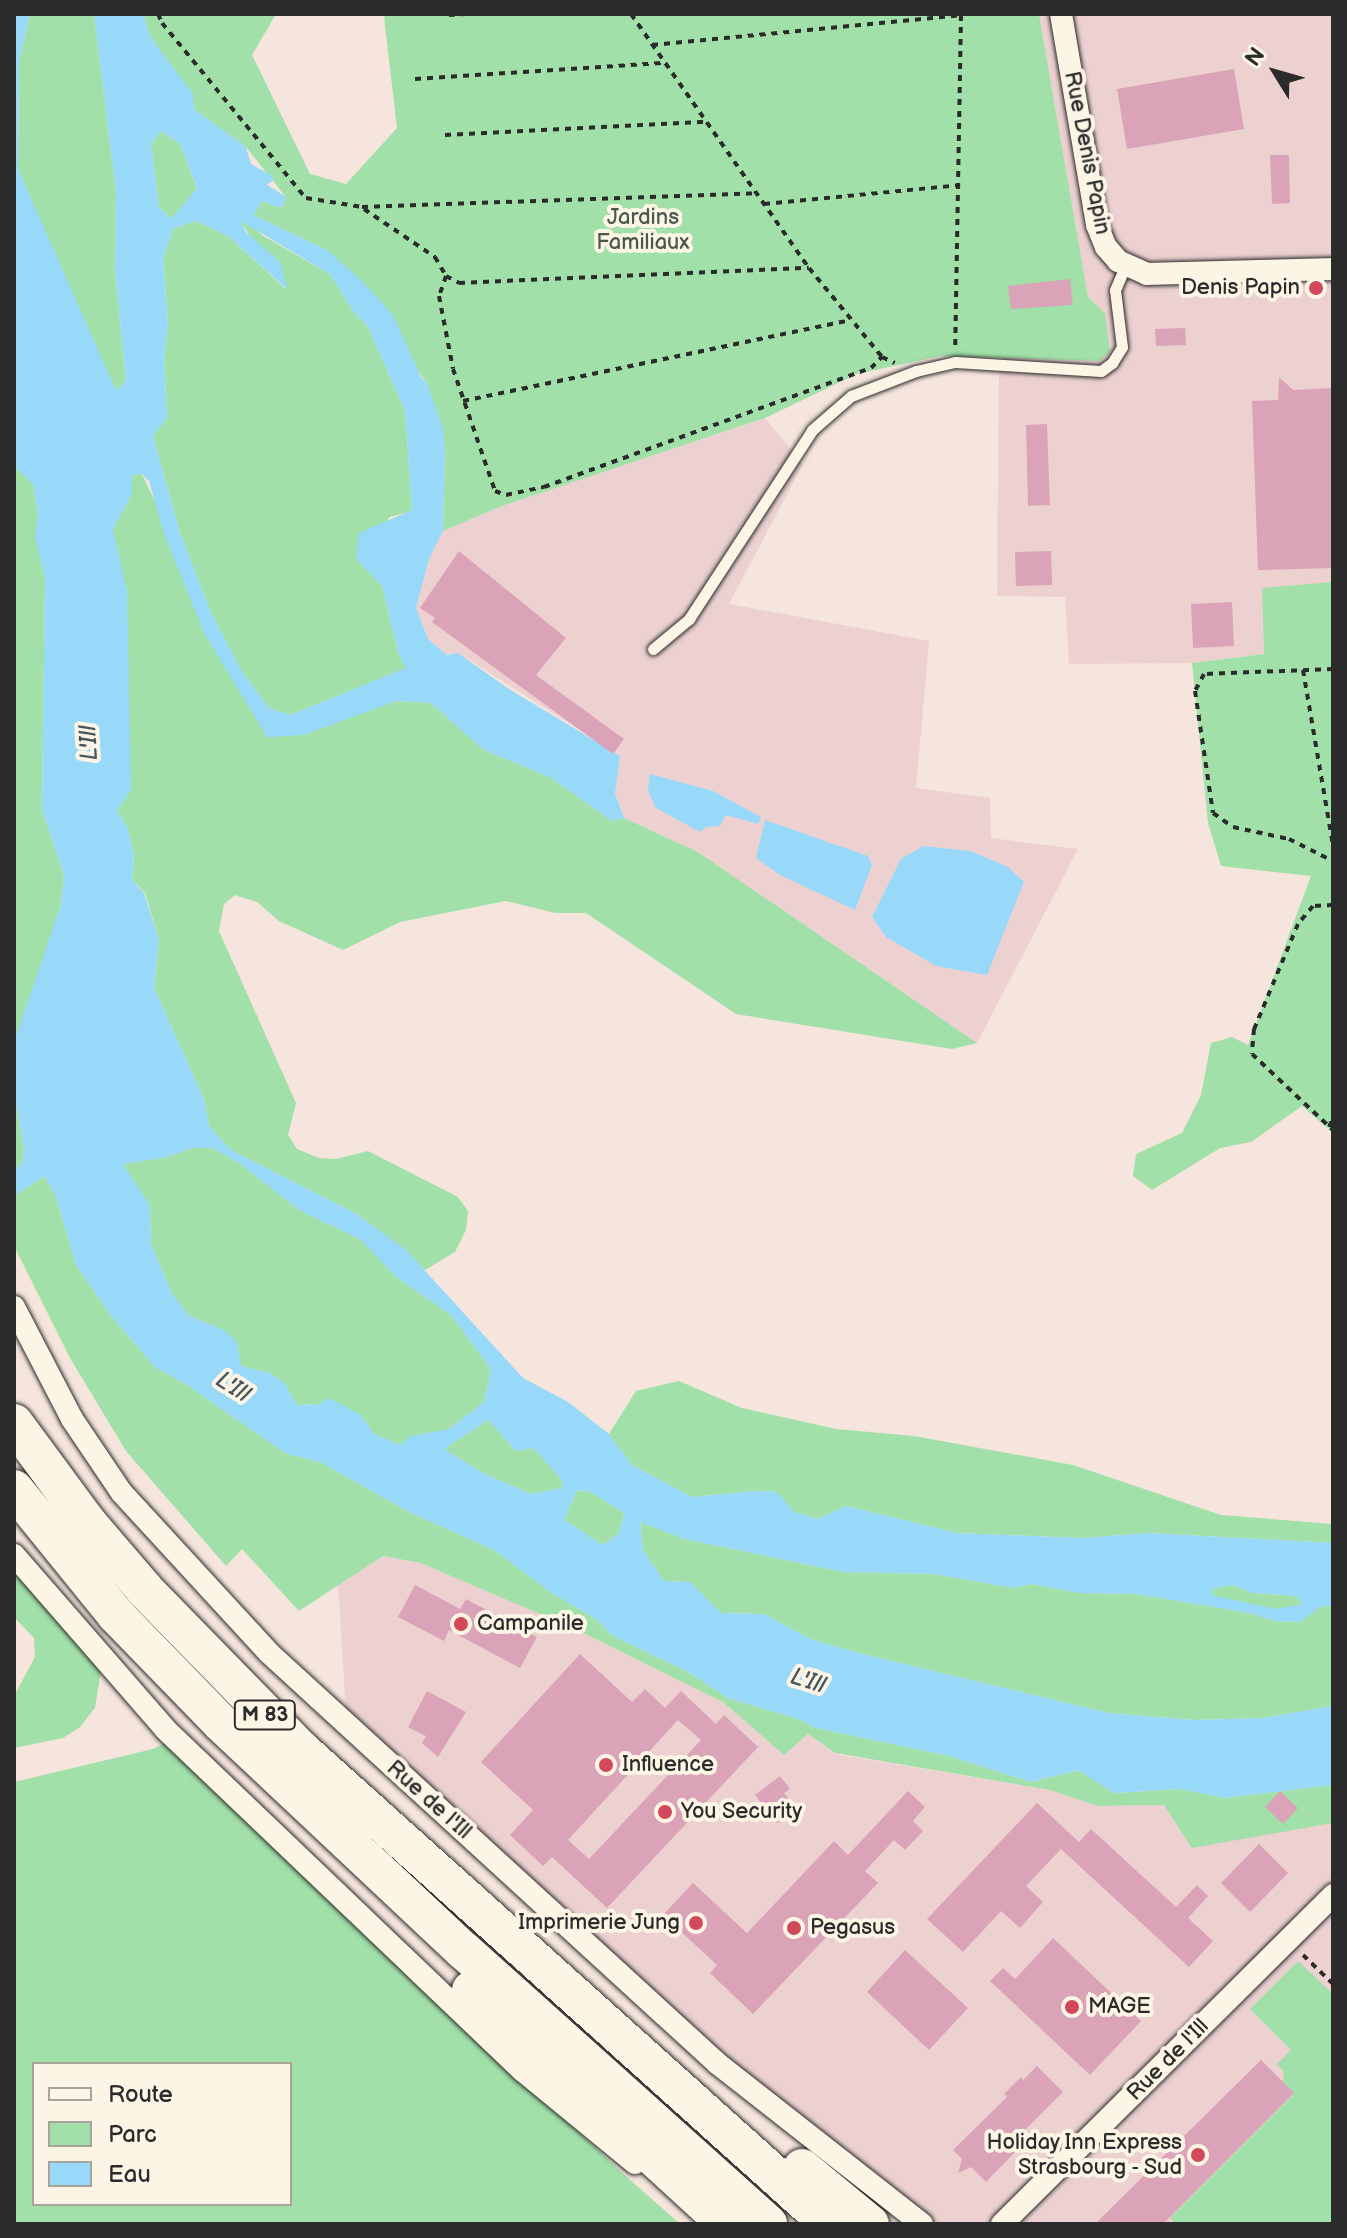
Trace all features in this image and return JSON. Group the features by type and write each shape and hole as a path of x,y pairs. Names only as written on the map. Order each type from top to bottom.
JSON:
{"highway":[{"name":"M 83","path":"14,1423 87,1522 229,1679 309,1757 550,1976 829,2224"},
{"name":"M 83","path":"14,1489 75,1568 163,1666 365,1861 768,2224"},
{"path":"365,1861 372,1890 499,2018 723,2221"},
{"path":"550,1976 594,1993 704,2090 870,2224"}],"street":[{"name":"Rue Denis Papin","path":"1061,14 1097,225 1106,247 1125,266"},
{"path":"1125,266 1136,272 1168,275 1333,269"},
{"name":"Rue de l'Ill","path":"14,1307 72,1419 122,1493 269,1653 718,2064 922,2224"},
{"path":"14,1555 165,1729 433,1987 559,2103 676,2197 723,2221"},
{"name":"Rue de l'Ill","path":"1002,2224 1333,1895"}],"lane":[{"path":"653,649 689,619 812,430 851,396 916,371 955,362 1101,371 1112,363 1122,347 1115,290 1125,266"}],"path":[{"path":"158,14 162,23 306,198 362,207 727,191 757,193"},
{"path":"449,15 465,14"},
{"path":"631,14 809,268 850,320 882,357 916,371"},
{"path":"652,45 961,15 955,362"},
{"path":"415,79 665,63"},
{"path":"445,135 706,122"},
{"path":"764,204 960,185"},
{"path":"362,207 435,257 446,276 459,283 809,268"},
{"path":"446,276 439,296 463,401 495,491 506,495 544,487 871,368 882,357"},
{"path":"463,401 850,320"},
{"path":"1333,669 1204,674 1195,691 1213,813 1233,827 1289,839 1333,861"},
{"path":"1303,670 1333,845"},
{"path":"1331,1129 1252,1054 1254,1029 1298,924 1313,906 1333,905"},
{"path":"1331,1129 1333,1118"},
{"path":"1288,1940 1333,1984"}],"shaded area":[{"path":"1039,14 1333,14 1333,582 1263,588 1264,654 1192,663 1069,664 1065,597 997,596 999,360 1105,313 1088,297"},
{"path":"765,418 803,464 729,604 929,641 916,788 990,798 991,838 1078,849 977,1043 698,852 624,818 615,794 620,756 458,653 447,655 428,640 416,608 429,559 443,531 499,507"},
{"path":"383,1556 421,1563 575,1629 723,1702 784,1755 808,1734 835,1754 1050,1790 1098,1806 1164,1805 1274,1832 1333,1823 1333,2224 938,2224 928,2219 732,2073 346,1713 338,1583"}],"green space":[{"path":"30,14 94,14 116,192 115,272 126,379 120,388 115,388 106,375 18,169 19,61"},
{"name":"Jardins Familiaux","path":"143,14 276,14 252,55 310,174 346,184 397,128 384,17 387,14 1039,14 1088,297 1105,313 1110,352 1099,361 940,356 857,374 765,418 499,507 443,531 445,447 427,383 327,250 253,215 263,201 277,207 284,206 285,196 246,147 194,109 192,94 151,38"},
{"path":"161,131 180,144 197,189 171,219 159,207 151,144"},
{"path":"196,221 228,236 286,289 240,221 248,222 262,235 331,275 353,311 368,327 405,411 412,511 390,517 356,559 382,586 399,655 407,668 290,715 269,708 241,670 212,615 180,533 153,436 167,418 164,359 168,324 163,259 173,229"},
{"path":"14,466 33,484 38,513 36,537 45,579 42,810 64,875 61,905 14,1048"},
{"path":"142,474 267,737 396,701 431,703 484,750 550,777 612,821 624,818 698,852 977,1043 952,1049 736,1014 586,913 555,913 506,901 400,922 343,950 279,921 257,902 235,895 224,904 219,931 296,1103 288,1135 297,1149 319,1158 336,1159 368,1151 458,1197 468,1211 466,1230 455,1252 425,1270 407,1252 357,1214 231,1150 209,1126 204,1099 154,988 159,940 145,893 132,879 134,856 128,829 117,811 131,790 113,529 132,494 132,475"},
{"path":"1333,582 1333,1133 1302,1106 1251,1142 1220,1148 1152,1190 1133,1176 1136,1154 1182,1133 1201,1095 1211,1043 1232,1037 1248,1045 1311,876 1221,866 1208,823 1192,663 1264,654 1262,588"},
{"path":"14,1090 24,1149 23,1161 14,1172"},
{"path":"191,1148 213,1148 239,1163 299,1210 362,1240 396,1277 451,1315 491,1369 484,1402 449,1429 400,1445 374,1434 361,1415 319,1404 297,1405 285,1384 270,1373 241,1366 223,1330 189,1316 171,1292 151,1244 150,1206 122,1164 168,1157"},
{"path":"44,1176 55,1194 76,1265 111,1316 155,1367 187,1385 285,1453 322,1463 411,1513 494,1550 553,1594 596,1619 613,1636 688,1672 728,1698 801,1720 816,1728 949,1756 1031,1782 1079,1770 1114,1793 1180,1789 1225,1798 1333,1785 1333,1823 1192,1848 1164,1805 1098,1806 1050,1790 835,1753 808,1734 784,1755 723,1702 575,1629 421,1563 383,1556 299,1611 242,1549 226,1566 126,1451 70,1358 14,1246 14,1196"},
{"path":"679,1381 742,1408 836,1429 914,1436 1073,1465 1221,1515 1333,1524 1333,1543 1150,1533 1082,1538 957,1533 846,1506 817,1519 794,1512 777,1492 692,1497 632,1465 609,1434 636,1391"},
{"path":"488,1420 516,1451 533,1448 562,1480 563,1488 531,1494 483,1473 444,1449"},
{"path":"577,1490 591,1492 624,1513 619,1533 603,1545 564,1520"},
{"path":"640,1521 684,1539 843,1572 933,1574 1013,1588 1031,1584 1079,1593 1136,1594 1250,1613 1275,1621 1300,1622 1323,1605 1333,1606 1333,1706 1262,1718 1194,1720 1109,1713 871,1656 810,1639 764,1614 721,1613 690,1582 664,1581 643,1550"},
{"path":"14,1563 101,1670 95,1708 80,1727 63,1738 14,1748 14,1696 35,1657 34,1638 14,1617"},
{"path":"1233,1585 1252,1593 1298,1596 1302,1605 1275,1609 1212,1596 1212,1589"},
{"path":"169,1741 619,2170 680,2224 14,2224 14,1782 153,1749"},
{"path":"1298,1961 1333,1994 1333,2224 1176,2224 1170,2218 1294,2094 1283,2083 1284,2072 1277,2064 1291,2050 1250,2009"}],"water":[{"name":"L'Ill","path":"14,14 30,14 19,61 18,169 115,388 120,388 126,379 115,272 116,192 94,14 143,14 151,38 193,94 194,109 246,147 251,164 274,180 267,185 285,196 284,206 277,207 263,201 253,215 327,250 361,280 393,315 421,377 427,383 443,428 445,448 443,531 429,559 416,608 428,639 447,655 458,653 509,689 620,756 615,794 624,818 612,821 550,777 484,750 431,703 396,701 304,735 267,737 204,633 164,534 149,481 142,474 132,475 132,494 113,529 127,591 131,790 117,811 128,829 134,856 132,879 144,893 159,940 154,988 204,1099 209,1126 231,1150 357,1214 407,1251 523,1378 568,1402 609,1434 632,1465 692,1497 777,1492 794,1512 817,1519 846,1506 957,1533 1082,1538 1150,1533 1333,1543 1333,1606 1322,1606 1300,1622 1275,1621 1250,1613 1136,1594 1079,1593 1031,1584 1013,1588 933,1574 843,1572 684,1539 640,1522 643,1550 664,1581 690,1582 721,1613 764,1614 810,1639 871,1656 1109,1713 1194,1720 1262,1718 1333,1706 1333,1785 1225,1798 1180,1789 1114,1793 1078,1770 1031,1782 949,1756 816,1728 801,1720 728,1698 688,1672 613,1636 596,1619 553,1594 494,1550 411,1513 322,1463 285,1453 187,1385 155,1367 111,1316 76,1265 55,1194 44,1176 14,1196 14,1172 23,1161 24,1149 14,1090 16,1036 61,905 64,875 42,810 45,579 35,537 38,513 33,484 14,466","holes":["161,131 180,144 197,188 171,219 159,207 151,144","196,221 228,236 288,290 280,262 246,232 241,221 331,275 353,311 368,327 405,411 412,510 359,533 356,559 382,586 399,655 406,668 290,715 269,708 241,670 212,615 180,533 153,436 167,418 164,359 168,324 163,259 173,229","191,1148 213,1148 239,1163 299,1210 361,1240 396,1277 451,1315 491,1369 484,1402 449,1429 411,1436 400,1445 374,1434 361,1415 329,1398 319,1404 297,1405 285,1384 270,1373 241,1366 237,1342 224,1330 189,1316 171,1292 151,1244 150,1206 123,1164 168,1157","488,1420 516,1451 533,1448 562,1480 562,1488 531,1494 483,1473 444,1449","577,1490 591,1492 624,1513 619,1533 603,1545 564,1520","1233,1585 1252,1593 1297,1596 1302,1604 1275,1609 1212,1595 1212,1589"]},
{"path":"650,774 713,791 761,817 758,824 726,815 720,826 706,827 700,832 656,808 648,791"},
{"path":"765,820 868,856 872,865 855,910 780,875 756,858"},
{"path":"923,846 970,851 1008,867 1024,882 987,975 936,966 886,937 872,917 901,859"}],"building":[{"path":"1234,69 1244,129 1127,149 1117,89"},
{"path":"1270,155 1289,155 1290,203 1272,204"},
{"path":"1070,279 1073,305 1011,309 1008,286"},
{"path":"1185,328 1186,345 1156,346 1155,329"},
{"path":"1279,377 1293,390 1333,388 1333,568 1258,570 1252,401 1278,400"},
{"path":"1047,424 1050,505 1028,506 1026,425"},
{"path":"459,551 566,638 536,675 624,739 613,754 432,622 435,618 420,608"},
{"path":"1051,551 1052,585 1016,586 1015,552"},
{"path":"1232,602 1234,646 1193,648 1191,604"},
{"name":"Campanile","path":"415,1585 460,1609 466,1599 537,1637 520,1668 449,1630 444,1641 398,1617"},
{"path":"580,1654 632,1702 645,1689 665,1708 681,1691 716,1724 724,1715 758,1747 607,1908 552,1857 543,1866 510,1835 533,1810 481,1762","holes":["678,1720 701,1740 589,1859 568,1840"]},
{"path":"427,1691 466,1712 438,1757 422,1743 426,1736 408,1727"},
{"path":"780,1776 790,1789 784,1793 796,1809 777,1823 755,1795"},
{"name":"Pegasus","path":"908,1791 925,1807 913,1821 923,1831 905,1850 894,1840 865,1871 878,1883 753,2014 710,1973 717,1965 663,1915 693,1883 747,1933 834,1841 848,1855"},
{"path":"1280,1791 1298,1808 1283,1824 1265,1807"},
{"path":"1037,1803 1079,1842 1091,1829 1176,1907 1197,1885 1208,1896 1188,1918 1213,1941 1189,1967 1061,1849 1026,1886 1043,1902 1020,1928 1001,1911 963,1952 927,1919"},
{"path":"1259,1844 1288,1873 1250,1912 1221,1883"},
{"name":"MAGE","path":"1053,1938 1141,2021 1090,2075 990,1981 1003,1968 1015,1979"},
{"path":"905,1950 968,2008 929,2050 867,1992"},
{"name":"Holiday Inn Express Strasbourg - Sud","path":"1261,2060 1294,2093 1163,2224 1095,2224"},
{"path":"1037,2066 1063,2092 1014,2141 1020,2147 986,2182 971,2167 958,2173 962,2159 953,2150 1007,2097 1004,2094 1021,2077 1023,2080"}],"place":[{"name":"Denis Papin","path":"1316,288"},
{"name":"Campanile","path":"461,1624"},
{"name":"Influence","path":"606,1765"},
{"name":"You Security","path":"665,1812"},
{"name":"Imprimerie Jung","path":"696,1923"},
{"name":"Pegasus","path":"794,1928"},
{"name":"MAGE","path":"1072,2007"},
{"name":"Holiday Inn Express Strasbourg - Sud","path":"1198,2155"}]}
